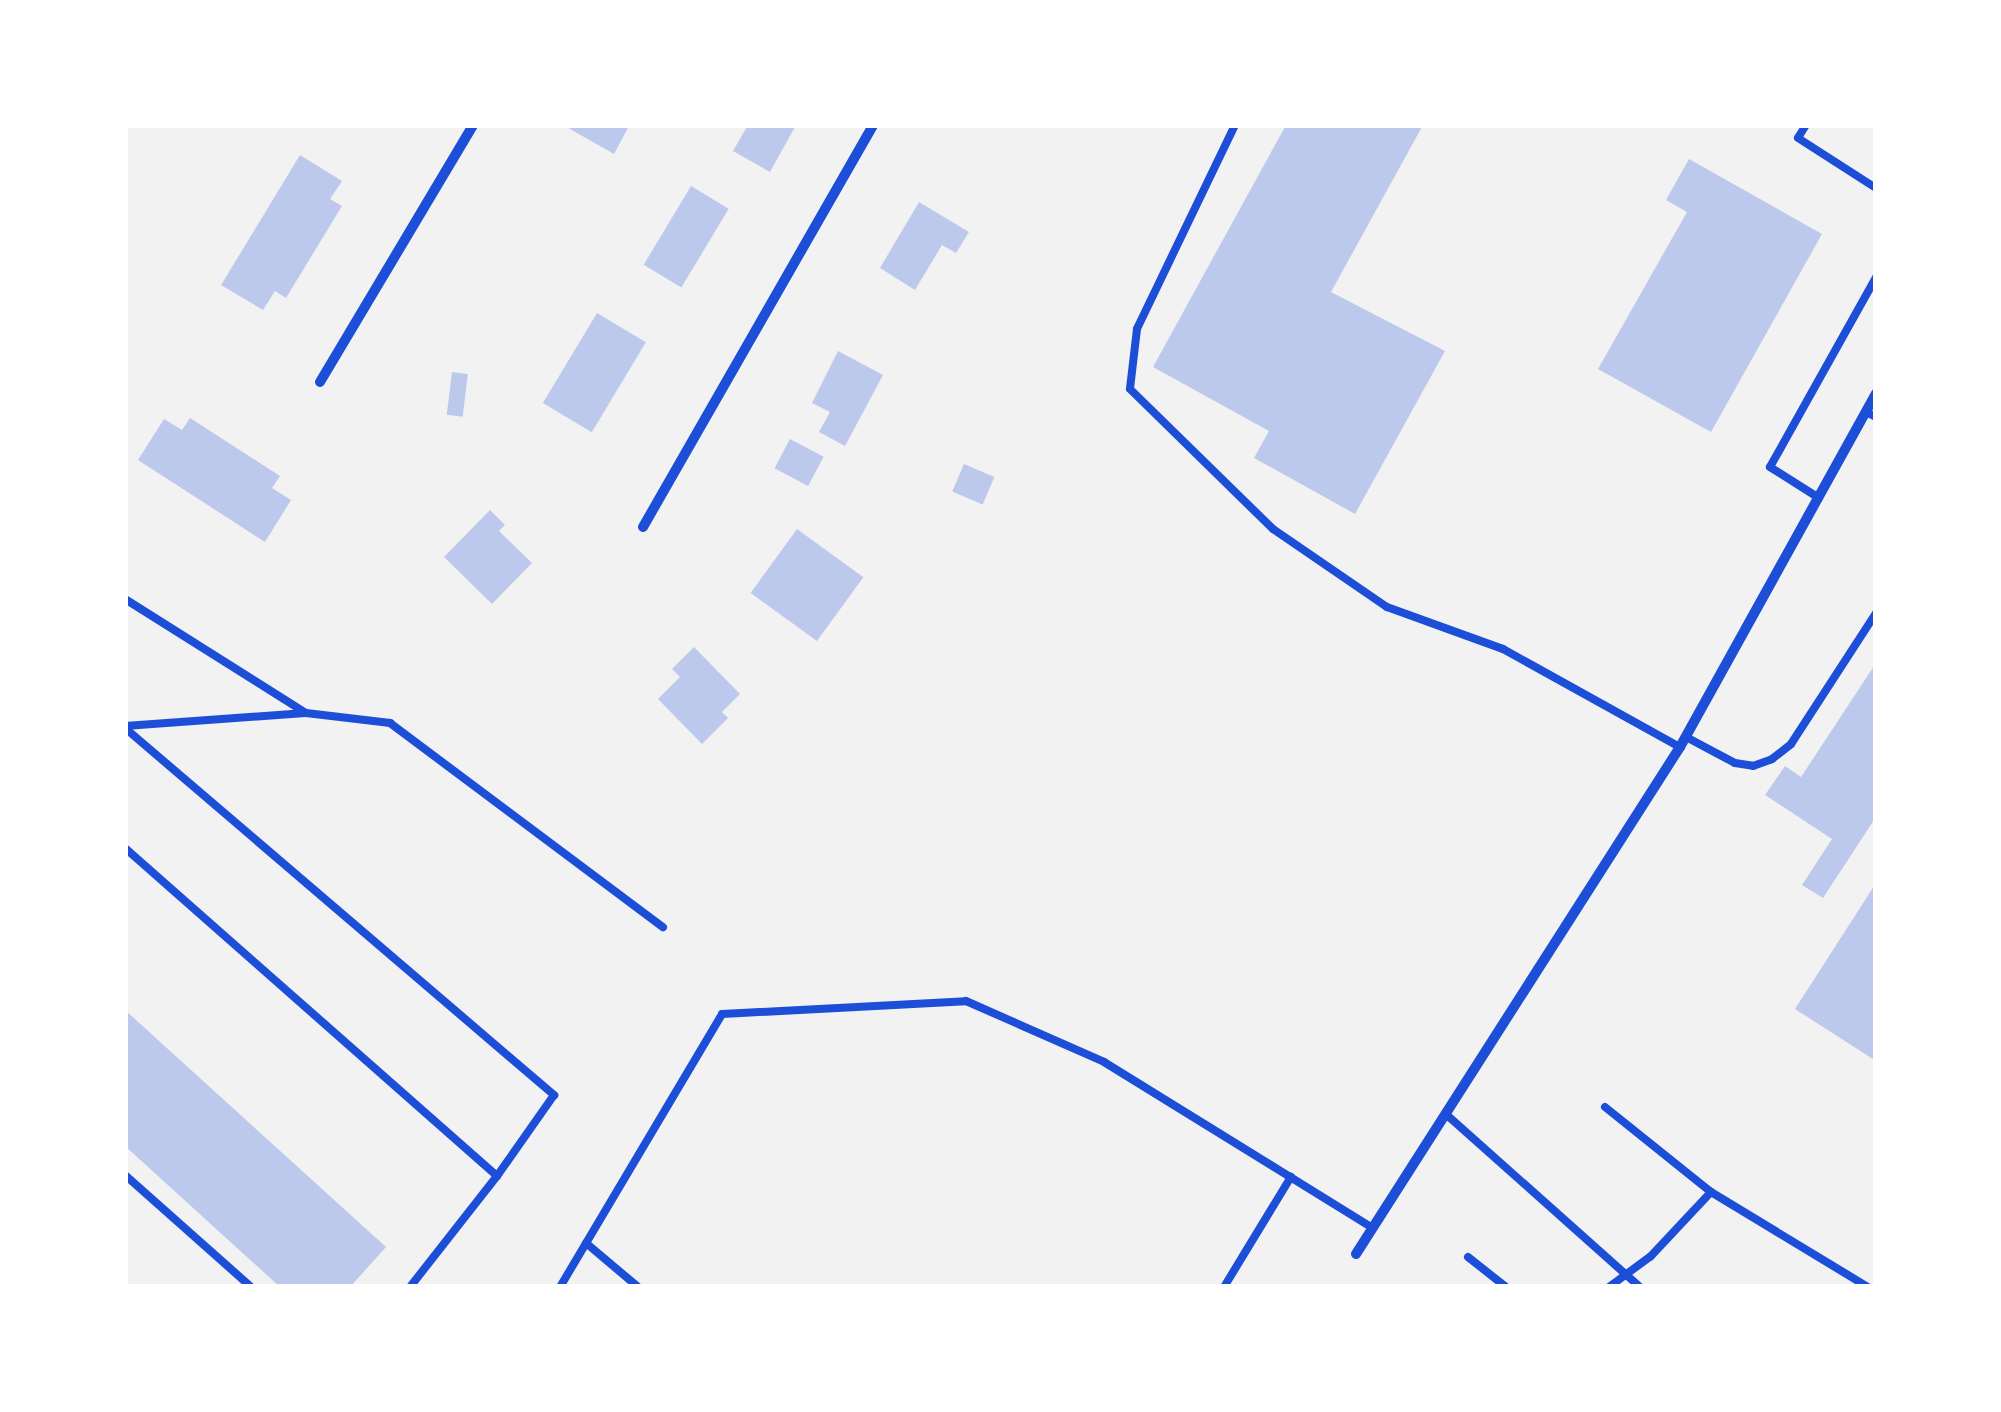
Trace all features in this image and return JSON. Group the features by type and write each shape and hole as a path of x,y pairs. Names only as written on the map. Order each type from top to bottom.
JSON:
{"street":[{"path":"320,382 473,125"},
{"path":"643,527 873,125"},
{"path":"1356,1254 1448,1116 1683,742 1871,414 1876,394"}],"lane":[{"path":"1234,125 1137,329 1130,389 1274,529 1387,607 1503,649 1683,742 1753,766 1790,744 1876,613"},
{"path":"1806,125 1798,138 1876,188"},
{"path":"1820,498 1770,466 1876,277"},
{"path":"125,599 306,714"},
{"path":"125,727 306,714 390,723 663,927"},
{"path":"125,727 554,1096 410,1287"},
{"path":"125,848 496,1176"},
{"path":"560,1287 722,1014 966,1001 1104,1062 1373,1228"},
{"path":"1605,1107 1711,1192 1868,1287"},
{"path":"1448,1116 1640,1287"},
{"path":"125,1175 251,1287"},
{"path":"1224,1287 1291,1177"},
{"path":"1609,1287 1711,1192"},
{"path":"586,1243 638,1287"},
{"path":"1468,1257 1506,1287"}],"building":[{"path":"563,125 627,125 629,126 614,154"},
{"path":"748,125 796,125 770,172 733,151"},
{"path":"1286,125 1423,125 1331,292 1445,351 1355,514 1254,458 1269,431 1153,367"},
{"path":"300,155 342,181 330,199 342,206 286,298 275,291 263,310 221,285"},
{"path":"1689,159 1822,234 1711,432 1598,369 1687,212 1666,200"},
{"path":"691,186 729,209 681,288 644,265"},
{"path":"919,202 969,232 956,253 942,245 915,290 880,268"},
{"path":"597,313 646,342 592,432 543,403"},
{"path":"838,351 883,375 845,446 819,432 830,412 812,403"},
{"path":"452,372 468,374 463,417 447,415"},
{"path":"190,418 280,476 272,488 291,500 265,542 138,460 164,419 182,430"},
{"path":"790,439 824,457 808,486 775,468"},
{"path":"964,464 994,477 983,505 952,492"},
{"path":"490,510 505,525 499,531 532,563 492,604 444,557"},
{"path":"797,529 863,577 817,641 751,593"},
{"path":"694,647 740,694 722,712 728,718 702,744 658,699 680,677 672,669"},
{"path":"1876,663 1876,817 1823,898 1802,885 1832,839 1765,795 1785,766 1801,777"},
{"path":"1876,883 1876,1061 1795,1009"},
{"path":"125,1010 386,1247 350,1287 280,1287 125,1146"}]}
